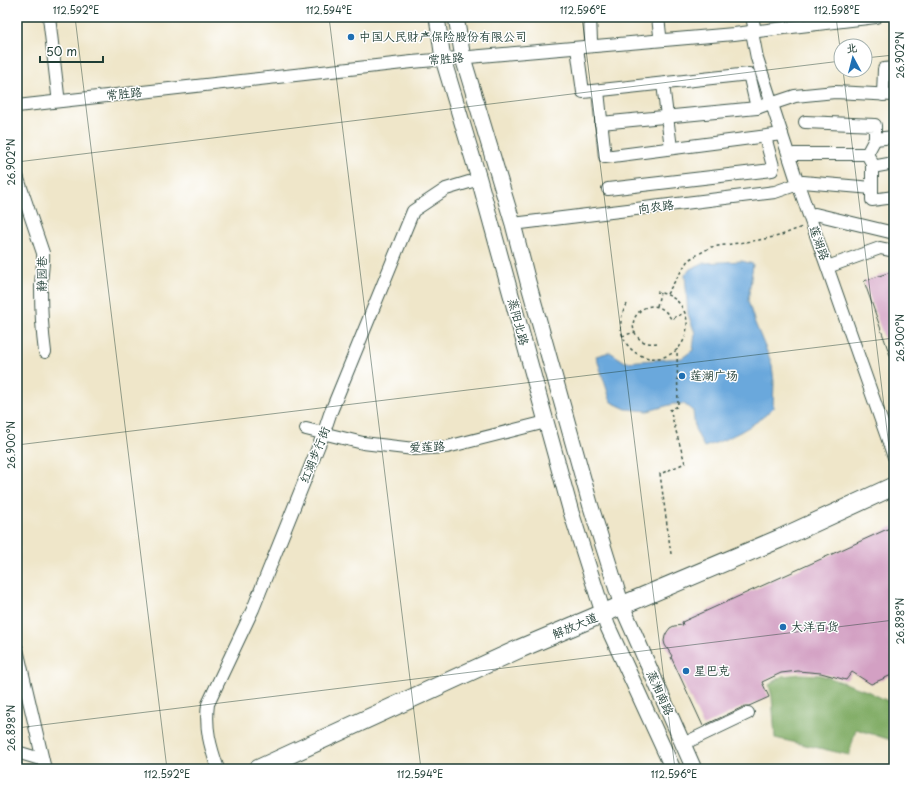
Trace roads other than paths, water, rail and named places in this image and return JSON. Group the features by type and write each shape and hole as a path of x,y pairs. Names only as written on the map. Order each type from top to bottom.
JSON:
{"highway":[{"name":"解放大道","path":"285,769 523,659 605,619 893,487"},
{"name":"解放大道","path":"258,769 519,649 605,619"}],"main road":[{"name":"蒸阳北路","path":"437,17 443,57 479,178 571,512 605,619"},
{"name":"蒸阳北路","path":"456,17 462,55 513,224 591,507 624,611"},
{"name":"蒸湘南路","path":"624,611 694,769"},
{"name":"蒸湘南路","path":"605,619 673,769"}],"street":[{"path":"49,17 58,95"},
{"path":"590,17 592,41"},
{"path":"658,17 660,35"},
{"name":"常胜路","path":"462,55 578,48 834,17"},
{"name":"常胜路","path":"17,106 592,41 754,26 876,17"},
{"name":"莲湖路","path":"754,26 757,58 794,154 801,183"},
{"path":"578,48 583,92 749,74 757,108"},
{"name":"常胜路","path":"17,100 413,56 443,57"},
{"path":"601,123 757,108 795,96 835,92 888,95 884,69 894,68"},
{"path":"663,84 671,148"},
{"path":"598,91 605,157 782,134"},
{"name":"莲湖路","path":"774,102 782,134 801,183 894,457"},
{"path":"805,122 874,125 875,139 867,154"},
{"path":"608,189 772,170 774,166 765,137"},
{"path":"875,139 894,137"},
{"path":"794,154 867,154"},
{"path":"867,154 872,163 872,200 894,197"},
{"path":"872,166 894,163"},
{"name":"静园巷","path":"17,176 43,253 44,263 41,286 41,323 45,352"},
{"name":"红湖步行街","path":"218,769 207,734 208,704 253,609 413,211 446,189 479,178"},
{"path":"801,183 872,188"},
{"name":"向农路","path":"513,224 776,192 801,183"},
{"path":"813,219 894,233"},
{"name":"莲湖路","path":"813,219 833,265 894,438"},
{"path":"833,265 880,248 894,251"},
{"name":"爱莲路","path":"306,430 363,443 414,449 447,447 546,422"},
{"path":"17,649 45,769"},
{"path":"17,676 38,763"},
{"path":"683,744 748,713"},
{"path":"17,752 38,763"}],"water":[{"path":"742,261 753,264 748,301 772,365 774,382 773,408 758,421 741,432 704,447 695,429 693,411 684,404 673,404 648,411 626,409 611,402 596,356 610,352 625,362 682,358 693,350 695,333 688,314 685,275 690,269 703,263"}],"place":[{"name":"中国人民财产保险股份有限公司","path":"351,37"},
{"name":"莲湖广场","path":"682,376"},
{"name":"大洋百货","path":"783,627"},
{"name":"星巴克","path":"686,671"}]}
